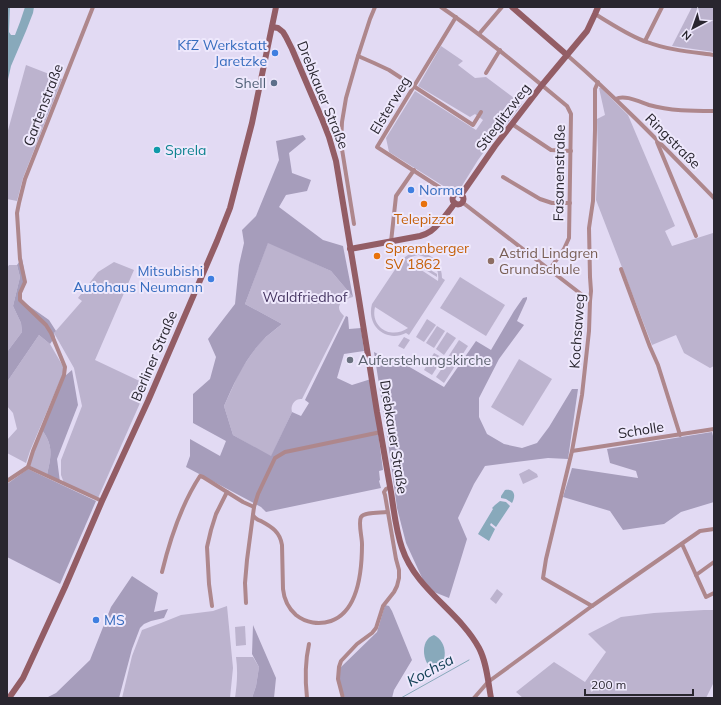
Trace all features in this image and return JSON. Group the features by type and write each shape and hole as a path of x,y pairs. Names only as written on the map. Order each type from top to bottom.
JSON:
{"street":[{"name":"Gartenstraße","path":"28,467 64,375 65,367 46,325 20,300 20,293 25,282 20,258 19,203 25,179 93,7"},
{"name":"Berliner Straße","path":"9,698 23,678 148,402 230,208 252,123 276,7"},
{"path":"354,224 341,143 342,122 346,98 358,56 375,7"},
{"name":"Fasanenstraße","path":"441,7 500,50 567,106 571,114 569,238 564,249 550,269"},
{"path":"479,34 502,7"},
{"path":"512,7 567,55"},
{"name":"Stieglitzweg","path":"461,195 495,146 586,31 598,7"},
{"path":"645,42 662,7"},
{"path":"595,14 645,42 714,55"},
{"name":"Elsterweg","path":"453,196 377,147 456,17"},
{"name":"Drebkauer Straße","path":"272,27 280,30 286,36 322,119 336,161 390,487 402,548 416,576 462,624 480,649 484,660 491,698"},
{"path":"486,73 500,50"},
{"name":"Ringstraße","path":"567,55 598,82 714,198"},
{"path":"358,56 388,70 473,125 481,112"},
{"name":"Kochsaweg","path":"592,606 543,578 546,559 572,451 582,395 591,291 589,228 593,201 595,89 598,82"},
{"path":"616,100 618,98 625,98 668,109 714,111"},
{"path":"512,124 551,150 571,151"},
{"path":"656,139 696,236"},
{"path":"391,242 396,196 414,170"},
{"path":"504,177 540,199 552,203 570,203"},
{"path":"455,203 453,196 458,194 461,195 463,199 462,202 590,301"},
{"path":"455,203 460,204 462,202"},
{"path":"350,249 420,236 431,231 455,203"},
{"path":"621,269 658,365 680,435"},
{"name":"Scholle","path":"572,451 714,429"},
{"path":"246,603 245,583 254,507 276,458 285,452 381,432"},
{"path":"7,482 28,467 102,502"},
{"path":"162,572 170,541 179,517 187,498 200,476 254,507"},
{"path":"343,698 338,679 341,661 357,644 372,633 376,628 383,606 394,592 399,578 399,570 384,492 390,487"},
{"path":"212,606 207,547 216,514 227,492"},
{"path":"253,515 255,518 275,530 281,539 283,589 289,608 302,619 314,623 322,623 336,619 344,613 352,603 360,575 362,560 360,518 362,515 387,512"},
{"path":"474,698 488,682 592,606 700,531 714,529"},
{"path":"682,544 706,597 714,593"},
{"path":"696,575 714,562"},
{"path":"307,698 306,657 309,644"}],"green space":[{"path":"692,7 714,7 714,52 672,46"},
{"path":"441,46 463,61 458,65 475,78 486,77 522,104 506,125 502,127 478,160 460,189 453,192 389,152 386,138 415,91 476,130 483,120 475,114 470,117 418,86"},
{"path":"26,65 62,79 23,178 17,201 7,199 7,134"},
{"path":"599,88 601,88 628,115 675,226 665,231 672,246 713,233 714,366 710,368 684,353 676,335 652,345 596,200 598,153 597,119 605,115"},
{"name":"Waldfriedhof","path":"268,242 331,271 353,297 340,304 339,309 344,316 302,399 295,401 292,405 292,412 271,457 233,435 224,406 240,371 250,356 261,341 282,324 245,304"},
{"path":"411,253 424,253 436,260 442,273 442,278 445,280 409,335 406,333 399,336 391,336 379,330 375,325 371,312 372,304 402,259","holes":["418,255 431,260 438,271 438,281 406,260","375,307 408,328 395,333 383,330 376,320 374,314"]},
{"path":"416,261 437,274 437,277 414,263"},
{"path":"114,262 134,270 95,360 148,385 98,498 64,483 61,475 61,460 82,406 74,368 54,333 82,301 78,298 98,272"},
{"path":"9,265 17,265 20,277 13,306 21,323 22,332 7,352 7,268"},
{"path":"460,277 505,305 486,336 440,308"},
{"path":"427,319 436,325 424,342 416,337"},
{"path":"437,326 445,331 434,348 426,343"},
{"path":"447,332 456,338 444,355 436,349"},
{"path":"39,335 50,344 64,368 26,463 7,453 7,440 17,429 13,413 7,406 7,382"},
{"path":"404,337 410,340 404,349 398,346"},
{"path":"459,340 468,346 457,363 448,357"},
{"path":"434,353 443,358 432,375 424,370"},
{"path":"519,359 552,379 523,426 491,407"},
{"path":"447,361 455,366 444,383 436,377"},
{"path":"42,430 50,447 50,463 47,475 30,466"},
{"path":"529,469 537,474 538,477 523,484 519,474"},
{"path":"497,589 503,594 496,604 490,599"},
{"path":"227,606 233,668 230,698 122,698 132,656 142,630 181,615 213,611"},
{"path":"714,610 714,682 706,698 523,698 516,692 554,662 585,682 606,652 588,634 621,617 654,613"},
{"path":"245,626 246,645 236,646 235,627"},
{"path":"236,657 253,657 259,667 256,686 252,698 235,698 237,678"}],"shaded area":[{"path":"303,135 306,139 289,153 292,173 311,180 307,191 286,195 279,207 323,240 343,246 353,297 331,271 268,243 245,304 282,324 263,339 249,357 224,406 233,435 271,456 292,412 301,416 309,403 305,400 346,316 348,317 349,329 361,328 364,351 344,354 337,378 352,385 371,379 383,470 379,471 381,488 266,512 261,507 186,467 190,456 190,439 220,456 226,441 193,423 193,394 210,379 216,357 208,339 235,304 239,265 244,243 242,230 256,216 279,160 276,141"},
{"path":"22,258 26,282 21,294 22,301 49,320 56,331 54,333 55,337 50,344 39,335 7,382 7,352 22,332 21,323 13,306 20,277 17,265"},
{"path":"527,297 517,321 524,325 499,359 479,398 479,417 487,434 504,444 522,448 537,443 549,427 572,389 578,389 568,459 548,458 485,466 474,484 458,518 467,539 449,598 434,592 423,580 406,543 397,508 374,352 398,365 401,362 444,387 476,341 491,350 514,311 523,298"},
{"path":"72,370 78,405 57,459 60,482 47,475 50,463 50,447 42,430 65,376"},
{"path":"712,432 714,440 714,502 681,512 664,524 623,530 610,511 563,497 572,468 638,478 636,471 610,463 607,449"},
{"path":"28,469 96,501 60,584 7,557 7,484"},
{"path":"132,576 158,593 154,612 168,609 164,618 151,621 144,624 140,628 132,649 119,698 46,698 56,693 90,660 111,607"},
{"path":"385,605 389,606 392,611 412,660 394,690 392,698 345,698 338,678 340,668 377,632"},
{"path":"253,625 276,678 274,698 252,698 256,686 259,667 252,654"}],"water":[{"path":"7,7 10,7 9,32 11,35 15,35 25,7 34,7 26,31 11,66 7,84"},
{"path":"505,490 513,491 514,498 512,503 501,498"},
{"path":"500,501 506,502 510,506 496,527 491,523 490,525 495,529 489,541 478,534 493,509 492,508"},
{"path":"434,635 442,642 445,653 443,663 436,671 428,665 424,654 426,642"}],"waterway":[{"name":"Kochsa","path":"401,698 469,660"}],"place":[{"name":"KfZ Werkstatt Jaretzke","path":"275,53"},
{"name":"Shell","path":"274,83"},
{"name":"Sprela","path":"157,150"},
{"name":"Norma","path":"411,190"},
{"name":"Telepizza","path":"424,204"},
{"name":"Spremberger SV 1862","path":"377,256"},
{"name":"Astrid Lindgren Grundschule","path":"491,261"},
{"name":"Mitsubishi Autohaus Neumann","path":"211,279"},
{"name":"Auferstehungskirche","path":"350,360"},
{"name":"MS","path":"96,620"}]}
